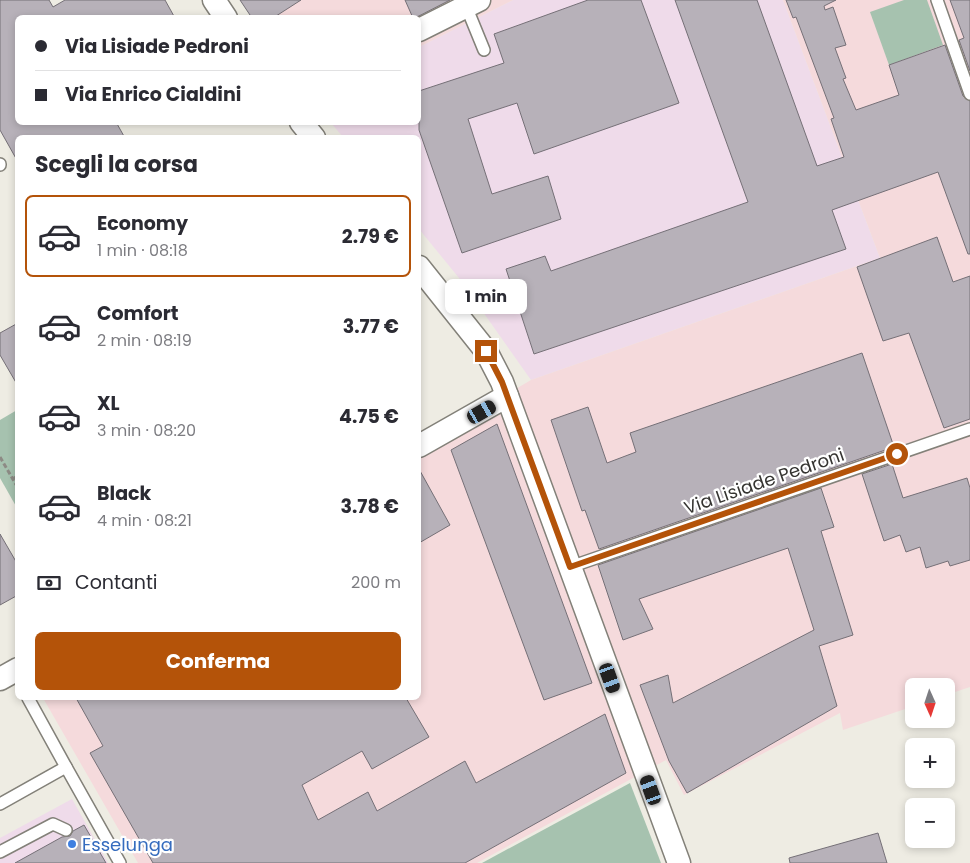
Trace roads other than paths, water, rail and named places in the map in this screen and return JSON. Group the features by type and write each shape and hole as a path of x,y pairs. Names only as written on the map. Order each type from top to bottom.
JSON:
{"street":[{"path":"214,0 224,15"},
{"path":"421,29 472,3"},
{"path":"421,270 486,351 507,396 677,861"},
{"path":"421,445 507,396"}],"lane":[{"path":"937,0 970,94"},
{"path":"472,3 484,50"},
{"name":"Via Lisiade Pedroni","path":"570,567 970,429"},
{"path":"29,700 120,863"},
{"path":"0,804 66,767"},
{"path":"0,852 54,824 66,830"}],"place":[{"name":"Esselunga","path":"72,844"}]}
